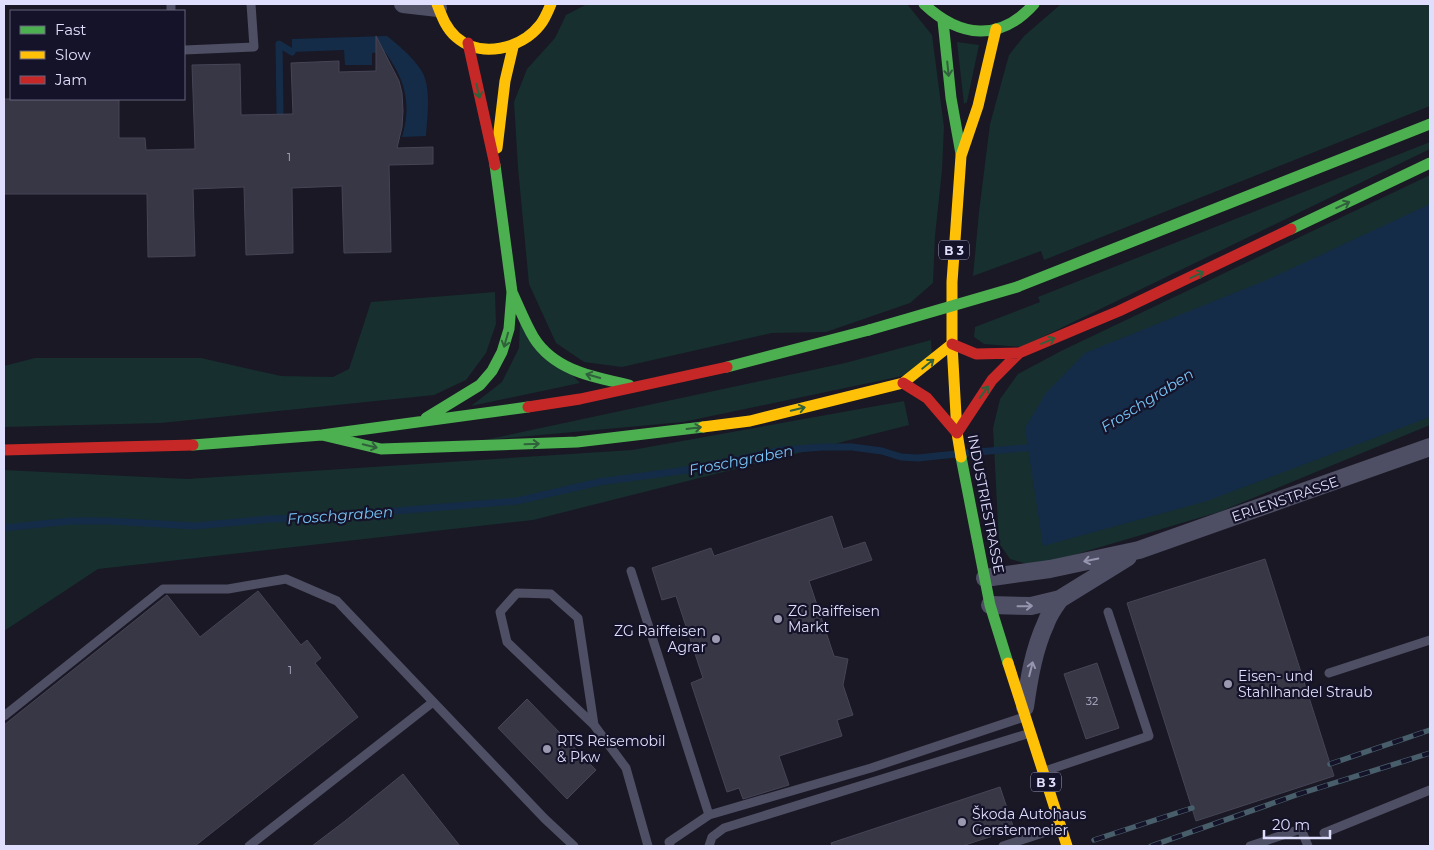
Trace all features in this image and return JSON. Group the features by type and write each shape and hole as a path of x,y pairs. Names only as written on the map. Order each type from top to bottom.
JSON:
{"main road":[{"path":"437,6 446,26 452,33 468,44 494,50 513,47 534,34 548,15 551,4"},
{"path":"924,4 943,21 963,29 980,31 996,29 1011,24 1034,4"},
{"name":"B 3","path":"943,21 951,98 961,156"},
{"name":"B 3","path":"961,156 978,106 996,29"},
{"path":"417,423 480,384 492,370 506,342 512,292 494,162 468,44"},
{"path":"494,162 505,81 513,47"},
{"path":"4,450 179,446 322,435 499,412 640,387 716,370 869,330 1018,287 1430,124"},
{"name":"INDUSTRIESTRASSE","path":"961,156 952,282 952,344 957,434 990,605 1026,725 1067,846"},
{"path":"903,383 924,394 936,406 957,434 992,381 1006,364 1019,353 1119,312 1430,163"},
{"path":"512,292 534,338 544,351 561,364 597,378 640,387"},
{"path":"322,435 381,449 577,442 750,421 903,383 952,344 976,354 1019,353"}],"street":[{"path":"403,4 437,6"},
{"name":"ERLENSTRASSE","path":"985,578 1050,569 1139,550 1430,447"},
{"name":"ERLENSTRASSE","path":"990,605 1031,606 1060,599 1139,550"},
{"name":"ERLENSTRASSE","path":"1026,725 1029,679 1038,645 1046,622 1060,599"}],"lane":[{"path":"185,50 254,47 252,4"},
{"path":"631,571 709,815"},
{"path":"4,716 163,589 228,589 286,580 337,601 545,819 574,846"},
{"path":"594,725 578,618 552,594 517,593 500,612 506,642 594,725 626,768 648,846"},
{"path":"1043,772 1149,736 1108,612"},
{"path":"1329,673 1430,640"},
{"path":"249,846 433,702"},
{"path":"670,846 669,842 709,815 1026,725"},
{"path":"710,846 712,837 724,828 1026,725"},
{"path":"1324,833 1430,790"},
{"path":"1003,846 1060,827"},
{"path":"1250,846 1301,829 1308,846"}],"green space":[{"path":"587,4 907,4 932,35 944,127 933,283 910,303 826,332 772,333 622,367 584,362 556,343 529,284 514,102 527,69 555,38 566,15"},
{"path":"1061,4 1430,4 1430,106 1044,260 1041,251 973,276 990,124 1009,55 1024,36"},
{"path":"957,42 979,45 967,102 964,104"},
{"path":"1430,142 1430,149 1022,347 984,344 974,337 975,327 1040,302 1038,297"},
{"path":"1430,175 1430,425 1219,512 1050,562 1027,564 1010,559 999,543 993,428 1000,399 1018,374 1061,351"},
{"path":"495,292 496,324 486,353 466,380 434,395 161,423 4,427 4,366 35,358 201,358 281,376 333,377 349,369 371,302"},
{"path":"520,322 580,383 471,406 502,382 519,348"},
{"path":"931,340 932,356 907,375 683,422 485,440 845,363"},
{"path":"904,401 909,425 533,520 98,569 4,631 4,470 187,479 632,450"}],"water":[{"path":"387,36 414,60 424,77 428,93 426,136 402,137 406,114 405,92 398,72 385,52 372,53 372,65 345,65 344,50 292,52 292,39"},
{"path":"1430,204 1430,417 1207,501 1043,546 1025,428 1046,393 1085,353 1269,279"}],"building":[{"path":"376,36 399,81 402,93 402,127 397,148 433,147 433,164 389,165 391,252 344,253 342,186 292,188 293,253 246,255 244,187 193,189 195,256 148,257 147,194 4,194 4,99 119,100 119,138 145,138 146,150 195,149 192,65 240,64 241,115 293,114 291,63 339,61 339,72 376,71"},
{"path":"832,516 843,549 865,542 872,560 809,581 834,656 848,659 843,685 853,715 837,720 842,736 779,756 789,785 743,799 739,788 727,792 691,683 703,678 676,596 662,600 652,568 711,548 714,556"},
{"name":"Eisen- und Stahlhandel Straub","path":"1265,559 1334,776 1196,821 1127,603"},
{"path":"258,591 301,645 307,640 321,658 315,663 358,717 195,846 4,846 4,725 167,595 200,637"},
{"path":"1097,663 1119,728 1086,739 1064,674"},
{"name":"RTS Reisemobil & Pkw","path":"527,699 596,770 567,799 498,728"},
{"path":"403,774 460,846 312,846 345,821"},
{"path":"1000,787 1014,829 962,846 832,846 831,843"}],"waterway":[{"path":"280,112 279,44 292,52"},
{"name":"Froschgraben","path":"4,528 70,521 109,521 195,526 517,501 599,482 694,469 782,450 852,447 882,451 901,457 918,458 956,454"},
{"name":"Froschgraben","path":"966,453 1035,447"}],"railway":[{"path":"1330,764 1430,730"},
{"path":"1151,846 1299,794 1430,753"},
{"path":"1094,840 1192,808"}],"traffic: fast":[{"path":"924,4 952,24 980,31 994,30 1008,25 1034,4"},
{"path":"943,21 951,98 961,154"},
{"path":"1017,287 1430,124"},
{"path":"1291,229 1430,163"},
{"path":"426,418 480,385 492,371 502,352 509,329 512,292 495,165"},
{"path":"869,330 1017,287"},
{"path":"512,292 534,338 553,358 576,371 629,385"},
{"path":"727,367 869,330"},
{"path":"193,445 322,435 528,407"},
{"path":"322,435 381,449 577,442 703,427"},
{"path":"961,457 990,605 1008,663"}],"traffic: slow":[{"path":"437,4 447,26 456,37 466,44 477,48 489,49 512,45 532,33 540,25 551,4"},
{"path":"961,457 957,433 952,344 952,282 961,156 978,106 996,29"},
{"path":"497,148 505,81 513,47"},
{"path":"703,427 750,421 903,383 952,344"},
{"path":"1008,663 1067,846"}],"traffic: jam":[{"path":"468,43 495,165"},
{"path":"952,344 976,354 1019,353 1119,311 1291,229"},
{"path":"957,433 992,380 1019,353"},
{"path":"528,407 580,399 727,367"},
{"path":"903,383 927,398 957,433"},
{"path":"4,450 193,445"}],"place":[{"name":"ZG Raiffeisen Markt","path":"778,619"},
{"name":"ZG Raiffeisen Agrar","path":"716,639"},
{"name":"Eisen- und Stahlhandel Straub","path":"1228,684"},
{"name":"RTS Reisemobil & Pkw","path":"547,749"},
{"name":"Škoda Autohaus Gerstenmeier","path":"962,822"}]}
